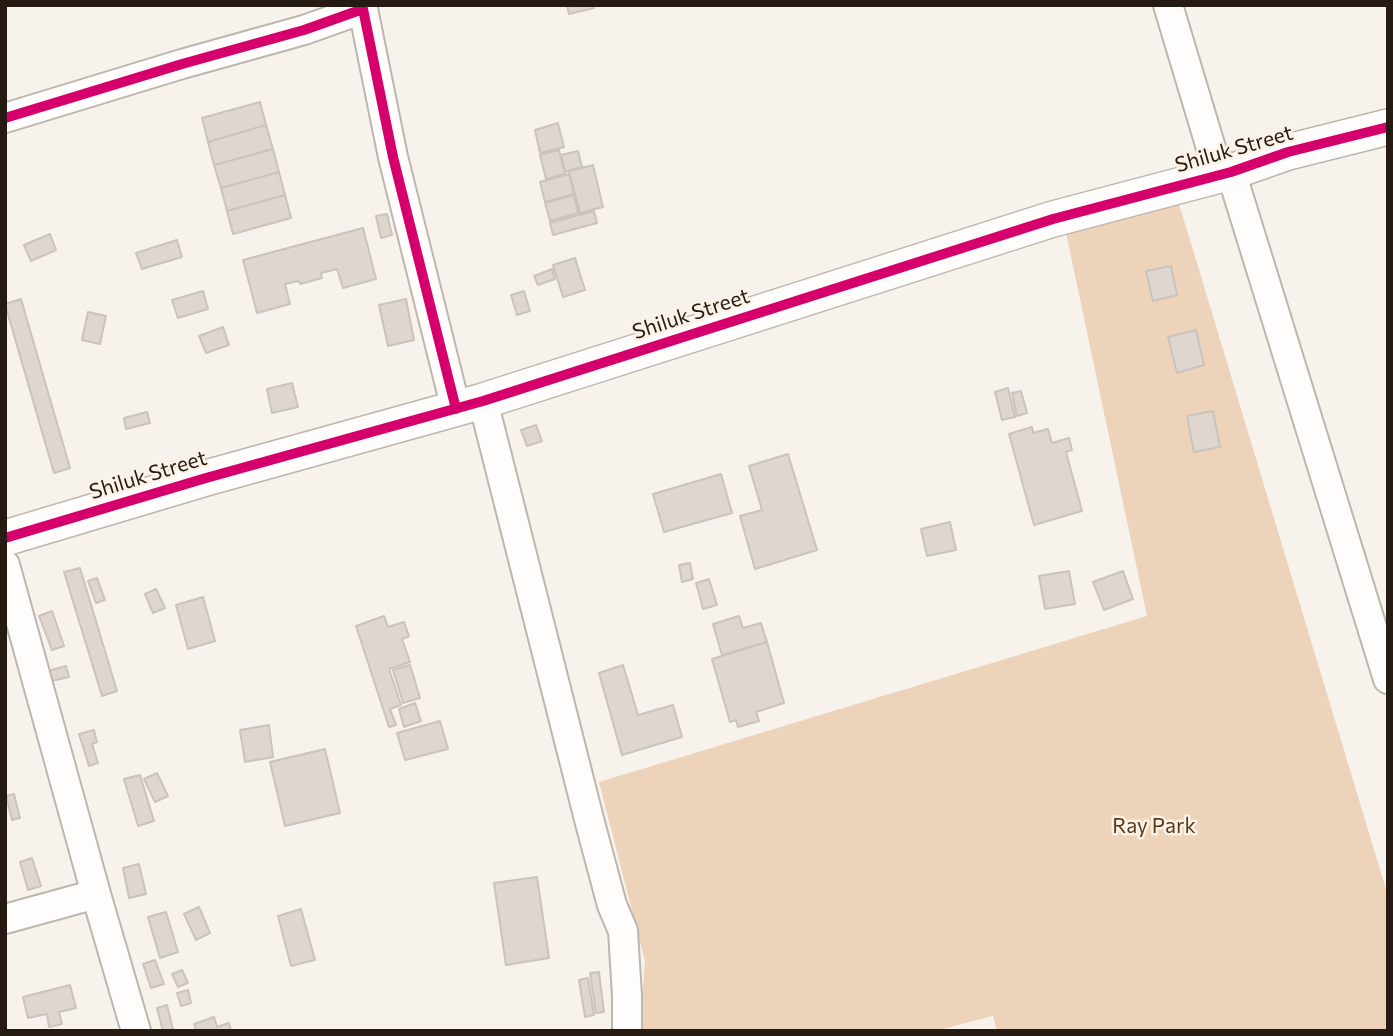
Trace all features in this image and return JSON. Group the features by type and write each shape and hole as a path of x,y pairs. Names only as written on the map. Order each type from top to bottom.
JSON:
{"street":[{"path":"1168,5 1213,158 1231,172 1388,679"},
{"path":"5,118 304,30 363,9 393,157 470,405 612,905 622,931 627,1031"},
{"name":"Shiluk Street","path":"5,538 206,478 470,405 1053,219 1231,172 1288,152 1388,127"},
{"path":"5,565 136,1031"},
{"path":"5,919 96,894"}],"green space":[{"name":"Ray Park","path":"1177,197 1388,896 1388,1031 997,1031 993,1016 935,1031 640,1031 645,961 599,782 1147,616 1065,228"}],"building":[{"path":"567,5 593,5 594,8 569,14"},
{"path":"260,102 266,125 208,142 202,118"},
{"path":"558,123 564,147 540,153 535,130"},
{"path":"266,125 273,149 214,165 208,142"},
{"path":"273,149 279,172 221,188 214,165"},
{"path":"559,150 565,174 546,179 540,155"},
{"path":"578,151 582,167 565,172 561,155"},
{"path":"593,165 603,207 580,213 569,171"},
{"path":"279,172 285,195 227,211 221,188"},
{"path":"569,174 574,194 545,202 540,182"},
{"path":"285,195 291,218 233,234 227,211"},
{"path":"574,195 578,213 550,221 545,203"},
{"path":"594,211 597,223 553,235 550,223"},
{"path":"387,214 392,235 381,238 376,216"},
{"path":"363,228 376,279 343,288 337,269 321,273 322,278 300,284 299,281 285,284 290,304 257,313 243,260"},
{"path":"50,234 56,250 31,261 24,245"},
{"path":"177,240 182,257 142,269 136,253"},
{"path":"575,258 585,290 563,297 553,265"},
{"path":"1171,266 1177,295 1153,301 1146,271"},
{"path":"552,269 555,279 538,285 534,276"},
{"path":"203,291 208,309 178,318 172,300"},
{"path":"524,291 530,311 517,315 511,295"},
{"path":"21,299 70,468 54,473 5,304"},
{"path":"406,299 414,340 388,346 379,305"},
{"path":"88,312 106,316 100,344 82,340"},
{"path":"223,327 229,345 206,353 199,336"},
{"path":"1196,330 1204,365 1177,373 1168,337"},
{"path":"292,383 298,407 272,413 267,389"},
{"path":"1008,388 1015,417 1002,420 995,392"},
{"path":"1021,391 1027,413 1017,416 1012,393"},
{"path":"1213,411 1220,447 1194,452 1187,416"},
{"path":"147,412 150,423 126,429 124,418"},
{"path":"536,425 542,441 527,446 521,430"},
{"path":"1032,427 1033,433 1048,429 1052,443 1069,438 1072,450 1066,452 1082,511 1034,525 1009,434"},
{"path":"788,454 817,550 755,569 740,516 762,510 749,466"},
{"path":"721,474 732,513 664,532 653,494"},
{"path":"950,522 956,550 927,556 921,529"},
{"path":"690,563 693,579 682,582 679,565"},
{"path":"80,568 117,691 102,696 64,572"},
{"path":"1069,571 1075,604 1045,609 1039,576"},
{"path":"1123,571 1133,599 1104,610 1093,582"},
{"path":"97,578 105,600 96,603 88,581"},
{"path":"709,579 717,605 703,609 696,583"},
{"path":"156,589 165,608 153,613 145,594"},
{"path":"203,597 215,641 188,649 176,605"},
{"path":"52,611 64,646 52,650 39,616"},
{"path":"384,616 388,627 404,622 409,636 402,639 410,662 389,669 401,705 390,709 396,725 389,727 356,626"},
{"path":"739,616 743,628 761,623 767,642 722,655 713,624"},
{"path":"767,642 784,703 756,712 759,721 738,727 736,720 730,722 712,659"},
{"path":"410,665 420,698 403,703 393,670"},
{"path":"623,665 638,715 673,705 682,737 622,755 599,673"},
{"path":"66,666 69,677 51,681 48,671"},
{"path":"415,703 421,721 404,727 399,709"},
{"path":"440,721 448,749 405,760 397,733"},
{"path":"269,725 273,757 245,762 240,730"},
{"path":"94,730 97,742 92,744 98,763 89,766 79,734"},
{"path":"325,749 340,813 285,826 270,762"},
{"path":"157,773 168,796 155,802 144,779"},
{"path":"140,775 154,821 138,826 124,779"},
{"path":"14,794 20,818 12,820 6,796"},
{"path":"32,858 41,886 28,890 20,862"},
{"path":"139,864 146,894 129,898 123,868"},
{"path":"537,877 549,958 506,965 494,883"},
{"path":"199,907 210,933 196,940 184,914"},
{"path":"301,909 315,960 291,966 278,916"},
{"path":"166,912 178,952 160,958 148,917"},
{"path":"155,960 164,984 151,988 143,964"},
{"path":"182,970 188,983 178,987 172,974"},
{"path":"599,972 604,1012 596,1013 590,973"},
{"path":"588,978 594,1015 585,1017 579,980"},
{"path":"70,985 76,1008 59,1012 62,1024 49,1027 47,1014 28,1018 23,997"},
{"path":"188,990 191,1003 181,1006 177,993"},
{"path":"167,1005 173,1029 163,1031 157,1008"},
{"path":"214,1017 217,1027 229,1023 231,1031 197,1031 194,1024"}],"cycle path":[{"path":"5,118 304,30 363,9 393,157 456,409"},
{"path":"5,538 206,478 483,401 1053,219 1231,172 1288,152 1388,127"}]}
